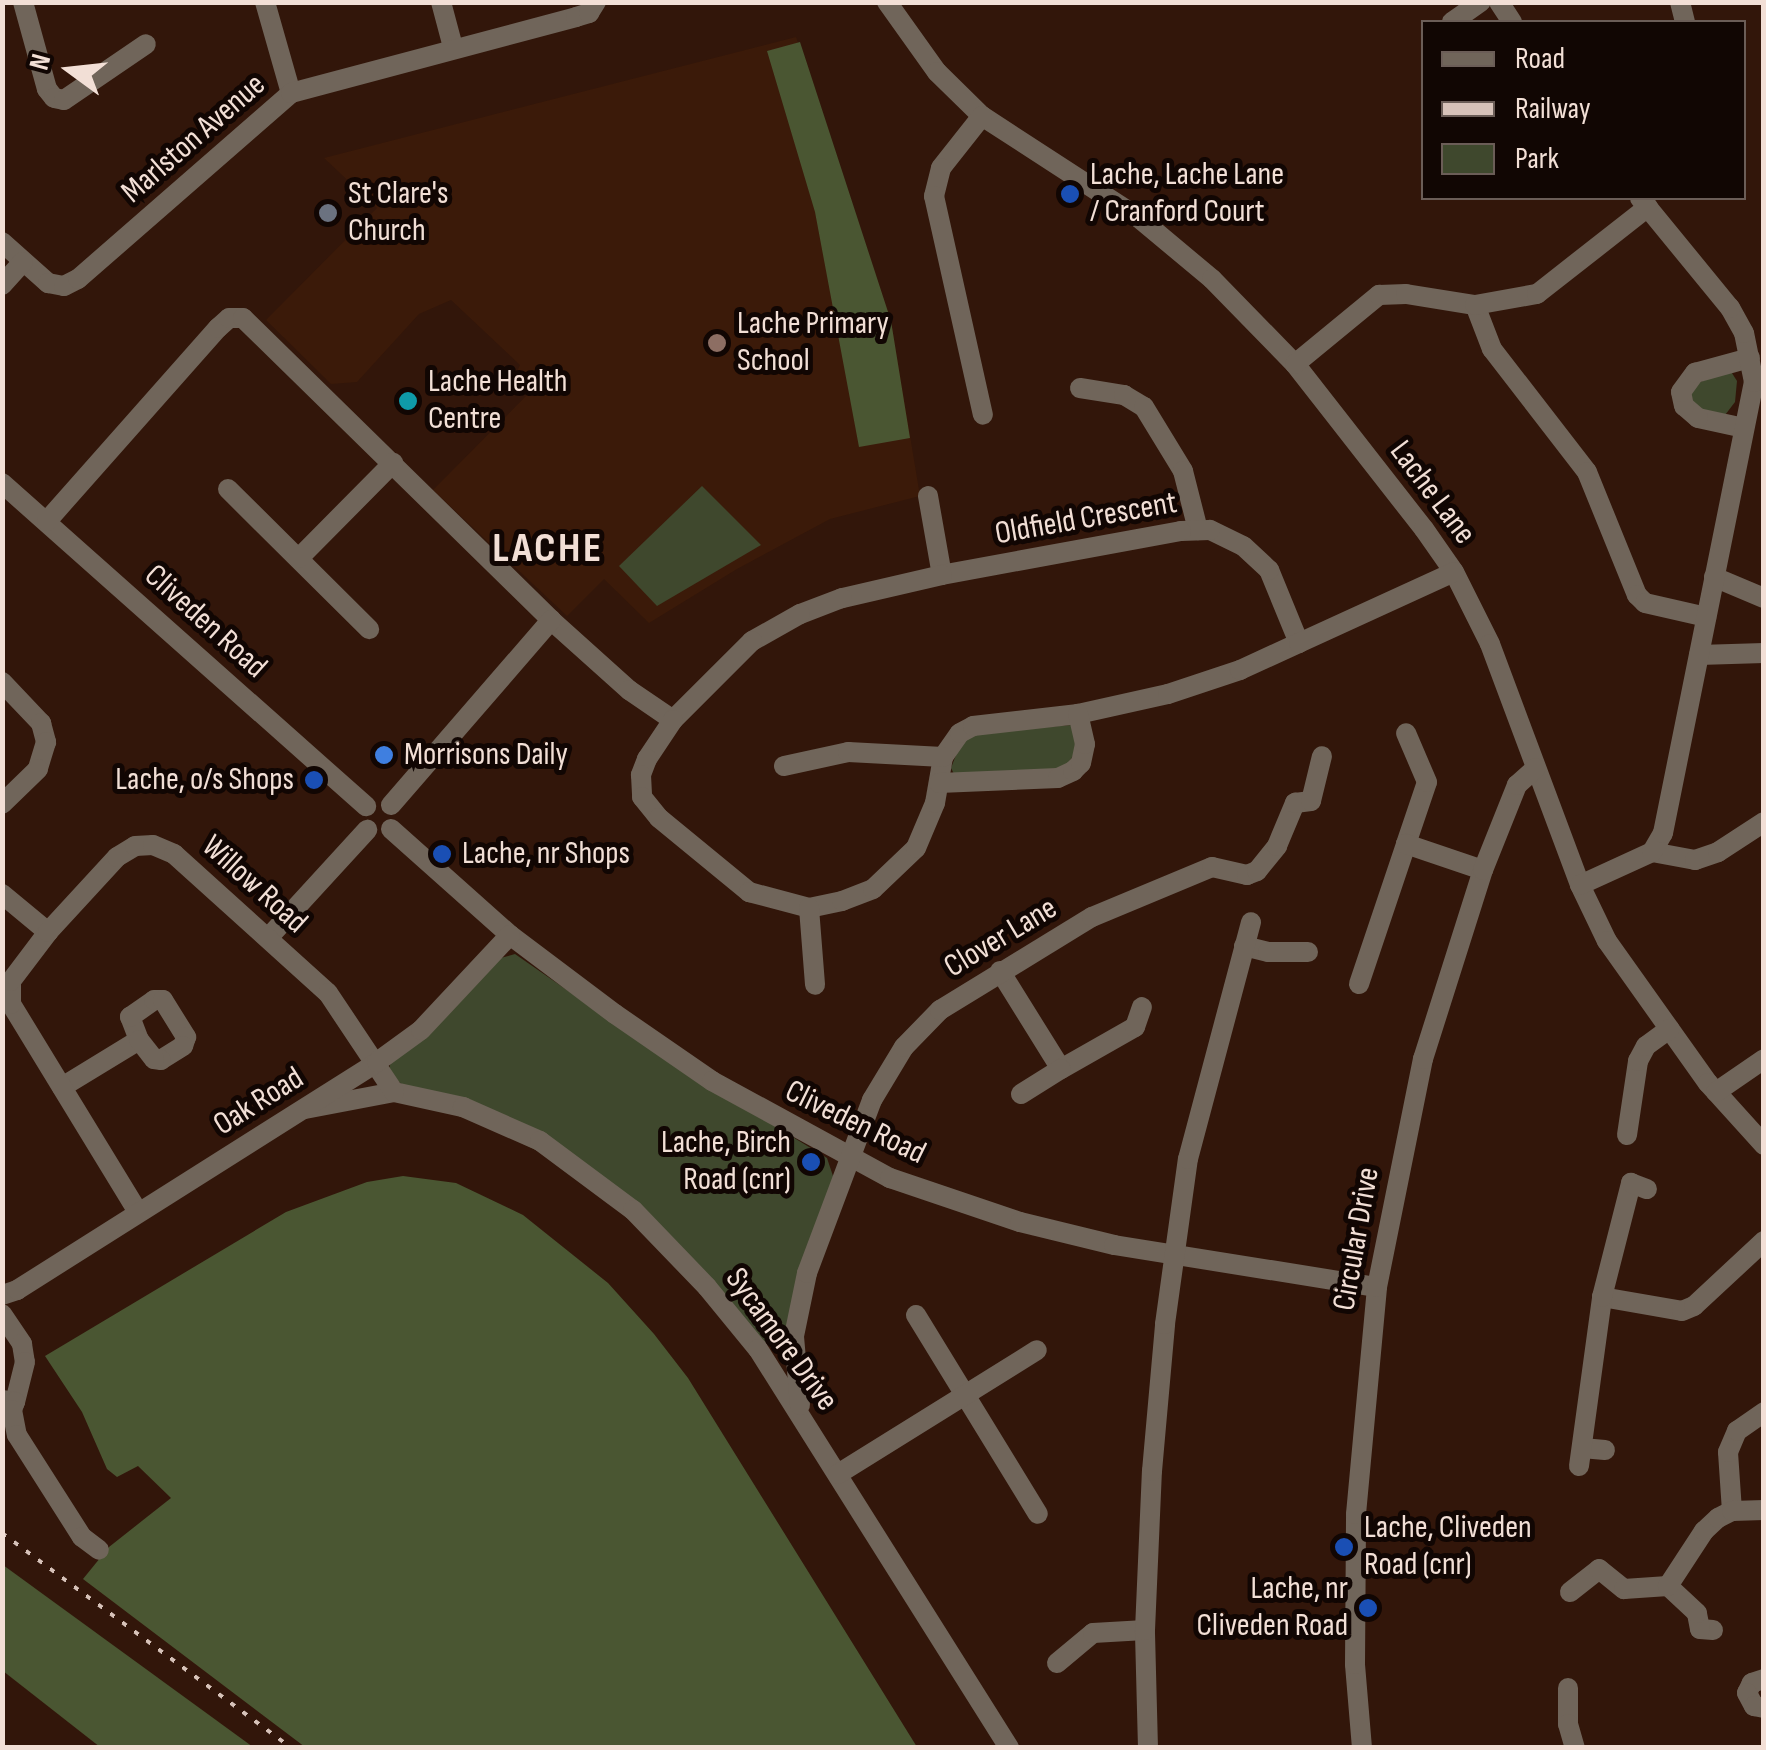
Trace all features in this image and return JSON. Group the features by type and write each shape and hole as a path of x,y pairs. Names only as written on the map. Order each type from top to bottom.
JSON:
{"street":[{"path":"23,2 47,89 54,98 64,100 146,44"},
{"path":"265,2 291,93"},
{"path":"441,2 453,47"},
{"name":"Marlston Avenue","path":"23,262 56,286 78,280 291,93 576,17 588,13 596,2"},
{"name":"Lache Lane","path":"887,2 938,72 982,116 1139,218 1212,279 1295,364 1454,572 1490,644 1580,885 1607,941 1716,1092 1764,1146"},
{"path":"1455,20 1481,2"},
{"path":"982,116 941,168 934,196 983,415"},
{"path":"1295,364 1380,295 1406,294 1475,305 1537,294 1644,202 1730,308 1744,333 1758,383 1744,428 1663,833 1652,852"},
{"path":"2,242 23,262 2,285"},
{"path":"1475,305 1492,349 1587,472 1637,595 1646,603 1706,616"},
{"path":"47,521 218,328 236,316 254,324 552,620 628,690 672,720"},
{"path":"1744,428 1698,418 1684,406 1682,392 1695,373 1750,358"},
{"path":"1080,388 1124,395 1144,406 1183,471 1198,530"},
{"path":"300,558 393,463"},
{"name":"Cliveden Road","path":"2,483 366,806"},
{"path":"228,489 369,629"},
{"path":"928,496 942,574"},
{"name":"Oldfield Crescent","path":"809,908 748,892 642,797 641,775 672,720 724,666 775,628 842,598 942,574 1198,530 1228,538 1258,557 1269,570 1299,644"},
{"path":"814,985 809,908 873,890 916,848 939,782 943,757 960,733 990,724 1078,714 1168,694 1240,670 1454,572"},
{"path":"1714,577 1764,598"},
{"path":"391,805 552,620"},
{"path":"1699,655 1764,653"},
{"path":"2,682 40,722 46,742 38,770 2,804"},
{"path":"939,782 1058,778 1073,771 1080,763 1085,744 1078,714"},
{"path":"1360,984 1427,782 1426,751 1406,733"},
{"path":"784,766 848,752 943,757"},
{"path":"1274,796 1296,802 1311,800 1322,756"},
{"name":"Circular Drive","path":"1362,1748 1355,1664 1356,1514 1377,1287 1423,1059 1483,870 1517,784 1525,773 1536,768"},
{"path":"376,800 391,805 396,816 391,830 380,834 367,830 362,820 366,806 376,800"},
{"name":"Clover Lane","path":"802,1417 794,1336 807,1273 847,1158 872,1100 904,1048 940,1010 1092,917 1201,870 1223,868 1247,874 1258,871 1277,846 1296,802"},
{"path":"1580,885 1652,852 1695,860 1718,852 1764,822"},
{"path":"268,938 367,830"},
{"name":"Cliveden Road","path":"391,830 510,935 712,1081 847,1158 890,1178 1020,1222 1175,1255 1377,1287"},
{"path":"1406,844 1483,870"},
{"name":"Willow Road","path":"138,1212 11,1004 12,981 48,932 117,857 135,846 153,845 174,854 342,1008 377,1062"},
{"path":"2,894 48,932"},
{"path":"1148,1748 1145,1630 1156,1412 1175,1255 1188,1160 1251,922"},
{"name":"Oak Road","path":"10,1292 377,1062 421,1030 510,935"},
{"path":"1244,946 1268,952 1308,952"},
{"path":"1000,971 1062,1069"},
{"path":"1021,1094 1135,1027 1145,1015"},
{"path":"1635,1128 1638,1061 1646,1046 1669,1029"},
{"path":"62,1087 139,1040"},
{"path":"1716,1092 1764,1058"},
{"path":"377,1062 394,1092"},
{"name":"Sycamore Drive","path":"304,1109 394,1092 463,1107 560,1154 633,1210 671,1247 758,1349 1009,1748"},
{"path":"1605,1450 1580,1457 1602,1297 1631,1183 1647,1189"},
{"path":"1602,1297 1682,1311 1694,1306 1764,1241"},
{"path":"2,1314 22,1344 24,1362 9,1401 16,1435 45,1501 99,1550"},
{"path":"916,1314 1038,1514"},
{"path":"758,1349 794,1336"},
{"path":"838,1474 1037,1350"},
{"path":"1732,1511 1728,1452 1737,1431 1764,1412"},
{"path":"1668,1586 1704,1530 1732,1511 1764,1510"},
{"path":"1570,1592 1596,1565 1624,1588 1668,1586 1697,1613 1699,1631"},
{"path":"1057,1663 1092,1632 1145,1630"},
{"path":"1764,1679 1752,1683 1747,1693 1754,1706 1764,1708"},
{"path":"1567,1688 1568,1724 1576,1748"}],"shaded area":[{"name":"Lache Primary School","path":"796,37 891,321 920,496 830,519 649,623 604,579 567,616 433,490 527,395 516,373 520,365 451,300 419,314 357,382 331,384 266,320 377,208 324,158"}],"green space":[{"path":"800,42 891,321 910,438 859,447 815,212 767,51"},
{"path":"1730,370 1737,381 1735,402 1722,419 1696,410 1688,387"},
{"path":"702,486 761,545 657,606 619,566"},
{"path":"1072,725 1080,746 1062,772 954,774 951,768 961,742 978,732"},
{"path":"515,954 672,1063 827,1158 834,1179 791,1323 780,1336 767,1343 755,1335 616,1188 409,1090 388,1073 391,1061 497,959"},
{"path":"403,1176 456,1183 523,1215 608,1283 654,1334 688,1378 917,1747 305,1747 83,1579 109,1547 171,1498 138,1466 117,1477 107,1469 82,1412 45,1356 286,1212 367,1182"},
{"path":"3,1565 253,1747 100,1747 3,1671"}],"railway":[{"path":"2,1533 292,1748"}],"place":[{"name":"Lache, Lache Lane / Cranford Court","path":"1070,194"},
{"name":"St Clare's Church","path":"328,213"},
{"name":"Lache Primary School","path":"717,343"},
{"name":"Lache Health Centre","path":"408,401"},
{"name":"Morrisons Daily","path":"384,755"},
{"name":"Lache, o/s Shops","path":"314,780"},
{"name":"Lache, nr Shops","path":"442,854"},
{"name":"Lache, Birch Road (cnr)","path":"811,1162"},
{"name":"Lache, Cliveden Road (cnr)","path":"1344,1547"},
{"name":"Lache, nr Cliveden Road","path":"1368,1608"}],"district":[{"name":"LACHE","path":"548,549"}]}
